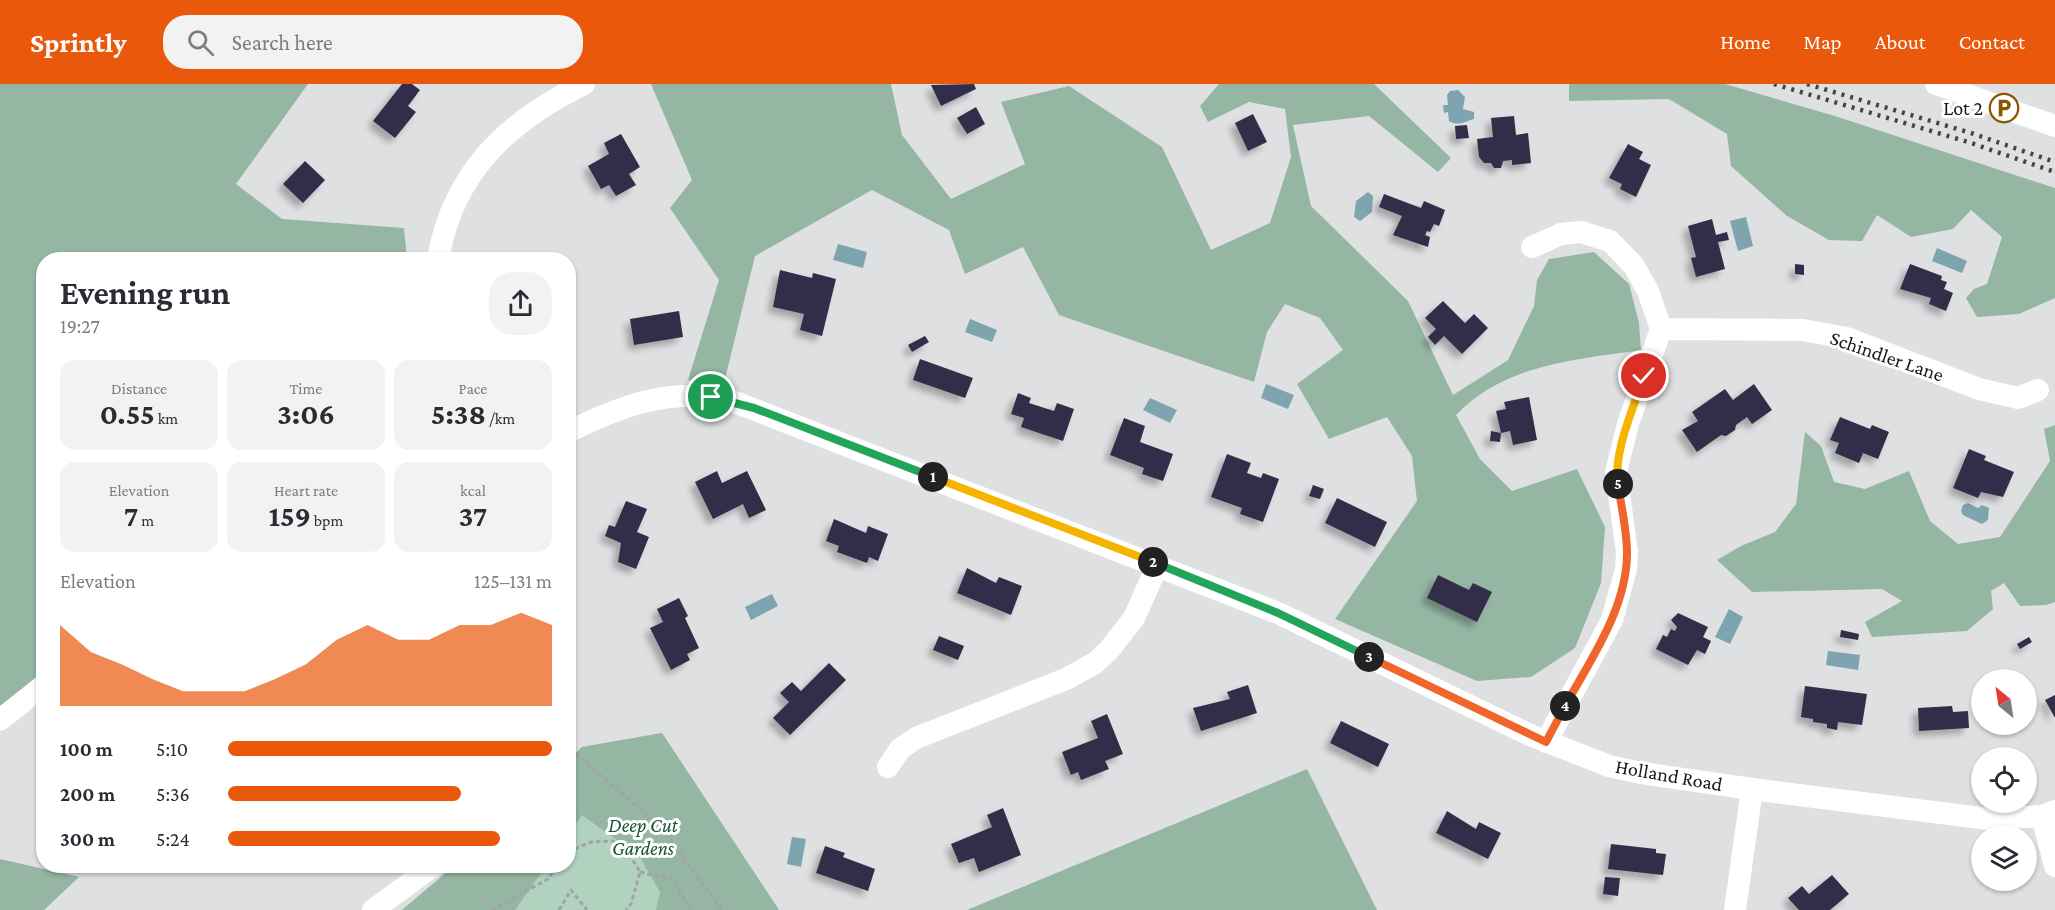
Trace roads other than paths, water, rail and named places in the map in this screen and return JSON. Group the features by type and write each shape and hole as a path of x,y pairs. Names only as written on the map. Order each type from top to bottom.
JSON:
{"street":[{"path":"440,252 449,216 463,186 491,148 526,116 584,84"},
{"path":"1936,84 2055,126"},
{"path":"1532,247 1561,234 1581,232 1610,241 1634,266 1648,291 1661,329 1628,424 1616,472 1627,552 1626,569 1612,620 1546,742"},
{"name":"Schindler Lane","path":"1661,329 1803,330 1847,338 1979,389 2018,398 2038,390"},
{"name":"Holland Road","path":"576,429 630,405 652,399 688,395 727,399 1158,564 1278,613 1546,742 1609,766 1641,773 1752,789 1989,819 2048,813"},
{"path":"888,767 900,749 916,738 1066,679 1095,663 1109,650 1134,618 1158,564"},
{"path":"0,720 36,691"},
{"path":"1735,910 1752,789"},
{"path":"2048,813 2055,866"},
{"path":"373,910 423,873"}],"water":[{"path":"1458,90 1465,97 1463,109 1474,112 1474,119 1456,124 1449,121 1448,112 1444,113 1443,105 1448,105 1447,95 1450,91"},
{"path":"1368,192 1373,196 1372,212 1360,221 1354,217 1356,201"},
{"path":"1746,217 1753,246 1738,251 1730,221"},
{"path":"838,244 867,252 863,268 833,260"},
{"path":"1937,248 1967,261 1962,273 1932,261"},
{"path":"970,319 997,330 992,342 965,332"},
{"path":"1266,384 1294,395 1288,409 1261,398"},
{"path":"1150,398 1177,410 1170,423 1143,410"},
{"path":"1968,503 1978,508 1982,505 1989,508 1988,520 1982,524 1963,515 1961,511 1963,505"},
{"path":"772,594 778,606 751,620 745,607"},
{"path":"1729,609 1743,617 1730,644 1715,637"},
{"path":"1828,651 1860,655 1858,670 1826,665"},
{"path":"792,837 806,839 801,867 787,864"}],"railway":[{"path":"1774,84 1968,142 2055,172"},
{"path":"1807,84 1971,133 2055,162"}],"place":[{"name":"Lot 2","path":"2004,108"}],"park label":[{"name":"Deep Cut Gardens","path":"643,836"}]}
